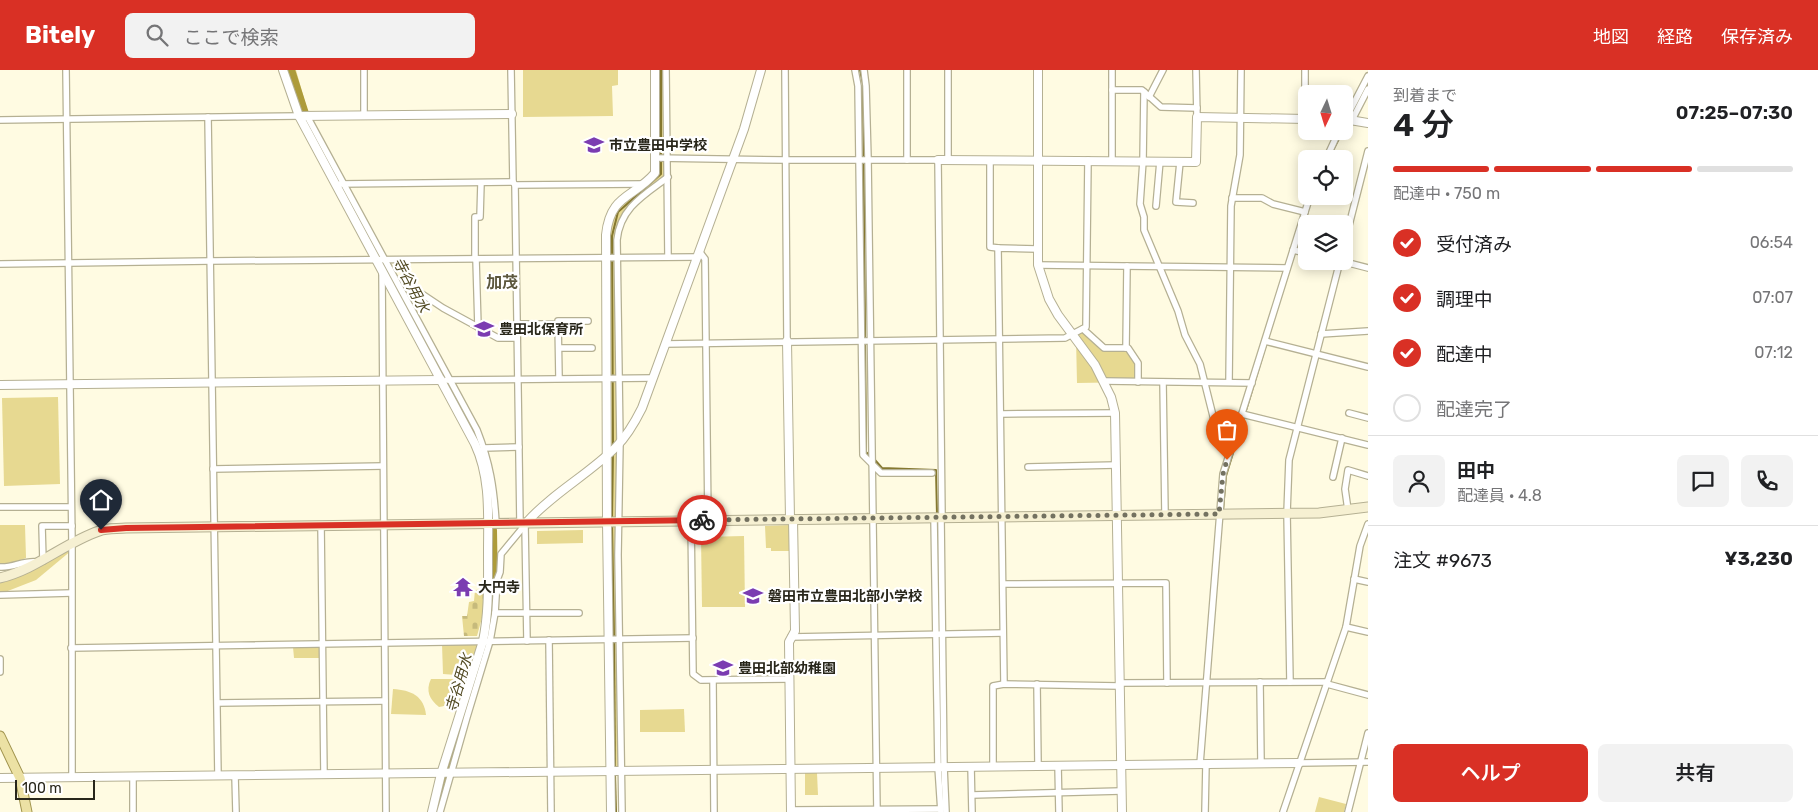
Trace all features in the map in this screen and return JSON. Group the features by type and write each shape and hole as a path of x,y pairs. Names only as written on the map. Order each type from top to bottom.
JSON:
{"main road":[{"path":"0,578 29,569 72,544 101,530 126,528 1117,514 1319,513 1368,507"},
{"path":"0,736 20,778 27,812"}],"street":[{"path":"66,70 72,526 72,778"},
{"path":"284,70 304,116 445,380 479,452 492,523"},
{"path":"364,70 364,116"},
{"path":"511,70 519,448 524,523 527,641"},
{"path":"622,812 619,639 613,521 607,455 607,224 610,215 623,198 655,172 655,70"},
{"path":"666,70 668,257"},
{"path":"432,812 446,774 495,613 501,554 524,523 607,455 620,442 634,423 642,408 744,129 761,70"},
{"path":"785,70 787,342 795,631 789,642 791,811 943,811 938,518 940,340 938,160"},
{"path":"855,70 858,86 863,455 881,473 932,473"},
{"path":"864,70 868,159 877,810"},
{"path":"907,70 907,160"},
{"path":"948,70 948,160"},
{"path":"1038,70 1038,265 1048,299 1096,365 1111,397 1115,413 1122,812"},
{"path":"1112,70 1112,160"},
{"path":"1149,97 1163,70"},
{"path":"656,158 1196,162 1196,70"},
{"path":"1229,382 1232,198 1240,154 1241,70"},
{"path":"1305,70 1305,85"},
{"path":"1353,106 1368,76"},
{"path":"1353,110 1368,89"},
{"path":"1112,90 1142,90 1161,107 1197,108"},
{"path":"1144,92 1140,204 1144,217 1144,230 1178,311 1185,335 1200,364 1218,436 1232,445"},
{"path":"0,120 512,114"},
{"path":"208,117 218,776"},
{"path":"1197,117 1298,119"},
{"path":"1353,121 1368,123"},
{"path":"1352,215 1368,151"},
{"path":"990,160 990,247 1037,249"},
{"path":"665,344 1065,338 1086,328 1088,160"},
{"path":"1156,206 1160,161"},
{"path":"1180,162 1176,202 1193,203"},
{"path":"611,812 609,639 613,521 620,442 616,240 620,222 625,213 631,206 668,177"},
{"path":"478,327 475,217 480,217 481,183"},
{"path":"340,184 643,183 651,190"},
{"path":"1232,198 1262,198 1273,204 1305,212"},
{"path":"1205,812 1203,764 1206,683 1223,474 1307,205"},
{"path":"998,248 1004,684"},
{"path":"1293,250 1298,251"},
{"path":"0,264 210,260 668,257 698,254 705,259 708,520"},
{"path":"380,260 382,269 386,812"},
{"path":"1353,264 1368,268"},
{"path":"1038,265 1287,268"},
{"path":"1126,348 1127,266"},
{"path":"382,269 484,448 493,479 487,641"},
{"path":"1290,682 1287,513 1289,460 1338,270"},
{"path":"413,288 443,308 498,338 517,338"},
{"path":"517,324 558,324 558,321 588,321"},
{"path":"558,324 559,378"},
{"path":"1083,329 1104,348 1128,348 1138,362 1138,382"},
{"path":"1321,334 1368,331"},
{"path":"1265,341 1368,367"},
{"path":"559,348 592,348"},
{"path":"0,385 653,378"},
{"path":"1104,381 1252,383"},
{"path":"1163,382 1165,514"},
{"path":"1001,414 1115,413"},
{"path":"1349,413 1368,418"},
{"path":"1242,414 1368,445"},
{"path":"1333,477 1342,438"},
{"path":"484,448 519,448"},
{"path":"1028,466 1116,465"},
{"path":"213,469 383,466"},
{"path":"1348,510 1345,489 1348,470 1368,476"},
{"path":"0,508 71,507"},
{"path":"691,520 694,674 701,680 713,681 790,679"},
{"path":"1283,812 1346,627 1360,546 1368,524"},
{"path":"321,525 324,775"},
{"path":"0,567 13,566 30,561 42,562 42,526 72,526"},
{"path":"1360,546 1368,548"},
{"path":"1354,579 1368,582"},
{"path":"1002,584 1166,583 1167,683"},
{"path":"0,595 72,593"},
{"path":"495,613 579,613"},
{"path":"1346,627 1368,632"},
{"path":"791,637 1003,634"},
{"path":"71,648 693,638"},
{"path":"549,640 551,812"},
{"path":"0,659 0,672"},
{"path":"713,681 714,812"},
{"path":"1260,682 1261,763"},
{"path":"993,766 993,686 1004,684 1290,682 1327,683 1368,695"},
{"path":"1037,684 1038,765"},
{"path":"218,703 385,702"},
{"path":"1348,812 1368,733"},
{"path":"0,778 133,778 1368,762"},
{"path":"1058,765 1059,812"},
{"path":"971,766 972,812"},
{"path":"440,812 446,774"},
{"path":"235,776 236,812"},
{"path":"133,778 133,812"},
{"path":"972,795 1122,791"}],"green space":[{"path":"283,70 296,70 309,116 481,441 496,523 495,580 491,633 440,812 432,812 487,619 484,471 472,440 299,116"},
{"path":"523,70 618,70 618,85 612,86 613,116 523,117"},
{"path":"655,70 666,70 668,177 631,207 617,240 621,771 610,772 606,241 611,215 655,173"},
{"path":"1083,329 1105,350 1126,348 1138,363 1138,382 1077,383 1076,338 1073,333"},
{"path":"58,397 60,484 4,486 2,398"},
{"path":"0,525 25,525 26,558 12,563 0,563"},
{"path":"790,525 790,551 771,551 771,548 766,548 765,526"},
{"path":"583,530 583,543 537,544 537,531"},
{"path":"744,536 745,607 702,607 701,537"},
{"path":"68,546 72,550 36,580 0,594 0,578"},
{"path":"484,589 483,614 477,636 464,636 462,616 467,616 469,602 474,601 475,590"},
{"path":"480,643 470,676 443,674 442,644"},
{"path":"293,647 319,647 319,658 294,658"},
{"path":"431,679 463,679 464,684 456,700 439,707 429,695 428,687"},
{"path":"393,689 416,695 423,703 426,715 391,714"},
{"path":"684,709 685,732 640,732 640,710"},
{"path":"805,773 817,773 818,795 805,795"},
{"path":"1319,797 1346,804 1344,812 1315,812"}],"waterway":[{"name":"寺谷用水","path":"290,70 306,120 397,291"},
{"path":"613,445 612,236 618,212 661,174 661,70"},
{"path":"860,70 863,84 866,452 869,455"},
{"path":"1333,150 1338,140"},
{"path":"1223,510 1226,476 1276,312"},
{"name":"寺谷用水","path":"432,357 481,448"},
{"path":"612,520 613,452"},
{"path":"875,460 882,468 936,470 937,515"},
{"name":"寺谷用水","path":"490,489 492,518"},
{"path":"937,522 938,567"},
{"path":"612,524 614,637"},
{"name":"寺谷用水","path":"437,812 490,629 493,594 492,530"},
{"path":"614,642 615,770"},
{"path":"615,774 616,812"}],"way so far":[{"path":"702,520 1219,514 1223,474 1227,460"}],"place":[{"name":"市立豊田中学校","path":"594,145"},
{"name":"豊田北保育所","path":"484,329"},
{"name":"大円寺","path":"463,587"},
{"name":"磐田市立豊田北部小学校","path":"753,596"},
{"name":"豊田北部幼稚園","path":"723,668"}],"district":[{"name":"加茂","path":"502,282"}],"route":[{"path":"101,530 126,528 702,520"}]}
